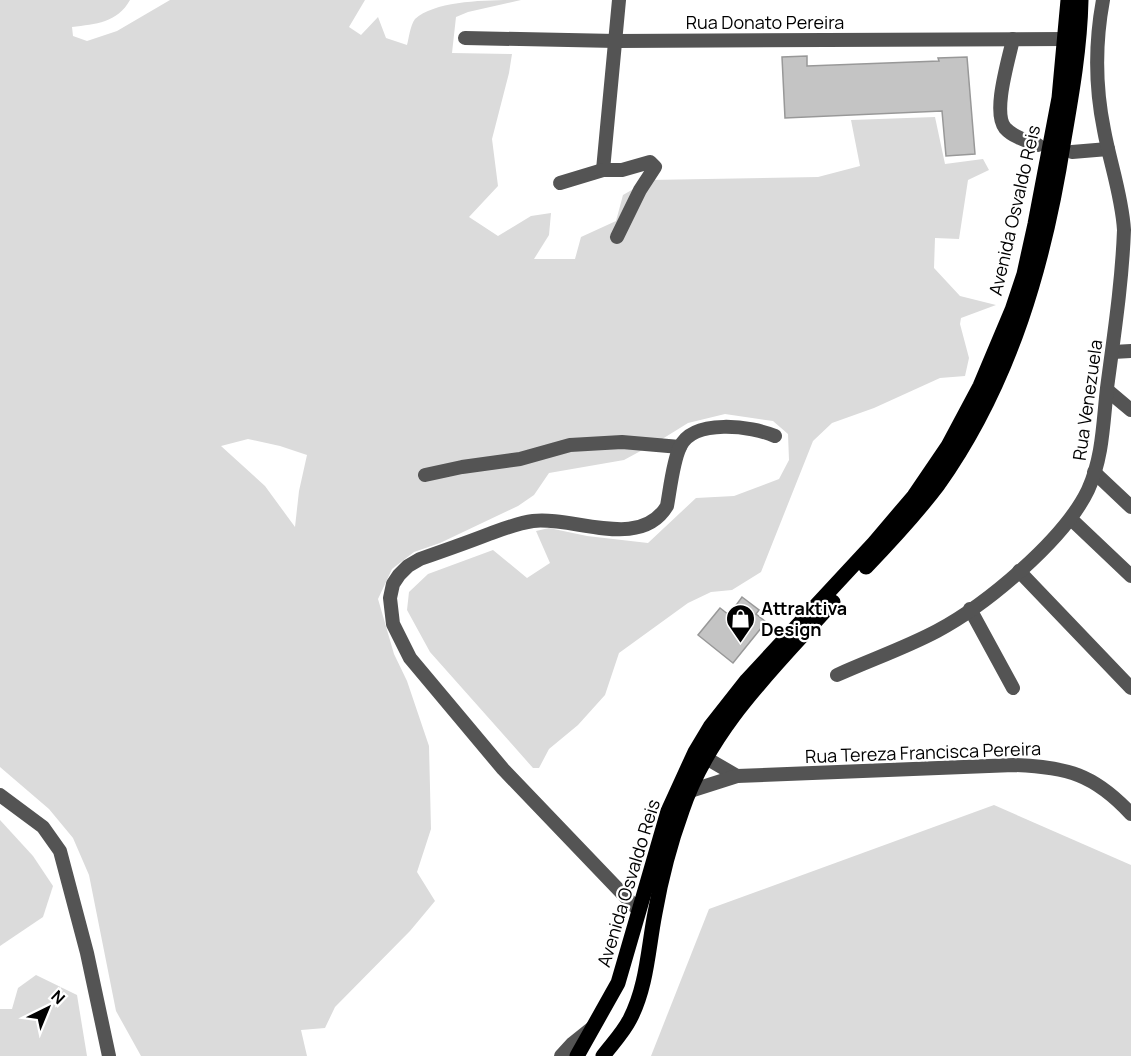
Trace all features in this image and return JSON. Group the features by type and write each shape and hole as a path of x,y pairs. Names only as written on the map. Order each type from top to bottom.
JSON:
{"main road":[{"name":"Avenida Osvaldo Reis","path":"577,1056 618,983 668,811 695,752 710,727 747,680 897,517 939,461 976,395 1024,274 1059,98 1068,0"},
{"name":"Avenida Osvaldo Reis","path":"603,1056 629,1020 637,1001 646,969 661,883 682,810 706,758 723,729 749,696 923,504 951,465 993,392 1024,314 1053,208 1075,73 1081,0"}],"street":[{"path":"603,170 619,0"},
{"name":"Rua Venezuela","path":"837,675 937,631 1019,571 1071,519 1095,472 1103,433 1113,352 1124,230 1097,88 1098,42 1103,0"},
{"name":"Rua Donato Pereira","path":"465,38 616,41 1066,39"},
{"path":"1013,39 1001,98 1001,121 1012,133 1038,145"},
{"path":"1072,152 1108,149"},
{"path":"560,183 603,170 622,170 651,162 656,166 640,190 617,237"},
{"path":"1113,352 1131,351"},
{"path":"1107,390 1131,410"},
{"path":"639,911 503,769 410,658 393,624 390,598 393,584 408,566 420,559 515,525 544,520 622,529 640,527 653,522 662,515 667,506 680,447 696,432 724,427 761,430 775,436"},
{"path":"425,475 520,459 570,445 622,442 680,447"},
{"path":"1095,472 1131,507"},
{"path":"1071,519 1131,576"},
{"path":"1019,571 1131,688"},
{"path":"970,609 1013,688"},
{"path":"706,758 737,776"},
{"name":"Rua Tereza Francisca Pereira","path":"690,791 737,776 1014,765 1048,766 1068,771 1094,782 1106,789 1131,814"},
{"path":"0,795 43,827 60,851 85,943 109,1056"},
{"path":"561,1056 596,1024"}],"shaded area":[{"path":"0,0 130,0 119,14 112,18 72,27 73,36 87,41 117,31 170,0 365,0 349,27 361,35 378,17 386,38 407,45 415,19 436,8 464,2 521,0 468,12 456,17 452,53 512,54 492,139 498,186 469,217 498,236 531,216 551,213 549,235 534,259 575,259 581,237 616,221 623,195 649,180 818,177 860,166 851,120 935,117 945,164 983,159 989,170 968,180 959,239 935,238 934,268 960,296 996,305 961,318 960,324 969,358 965,376 940,378 874,408 832,423 813,441 761,572 732,590 711,592 688,603 619,653 605,695 578,725 549,749 539,768 533,768 430,652 407,610 409,592 428,574 493,550 527,578 550,563 536,531 549,528 587,536 648,543 696,498 734,496 779,479 789,460 788,434 773,421 725,414 688,423 624,460 549,473 534,495 518,506 440,543 414,552 392,569 378,599 394,654 407,681 429,746 431,829 417,872 435,901 410,931 335,1007 325,1028 301,1030 307,1056 141,1056 116,1011 89,875 73,838 49,809 0,767","holes":["248,439 307,455 299,491 295,527 265,486 221,446"]},
{"path":"994,805 1131,865 1131,1056 651,1056 709,909"},
{"path":"0,820 33,856 53,886 43,917 0,946"},
{"path":"36,975 77,995 87,1056 0,1056 0,1009 12,1009 18,988"}],"building":[{"path":"807,56 807,66 939,61 938,58 967,57 975,154 946,156 942,111 785,118 782,57"},
{"path":"742,597 759,610 756,614 766,622 733,663 698,635 720,608 729,615"}],"place":[{"name":"Attraktiva Design","path":"740,644"}]}
